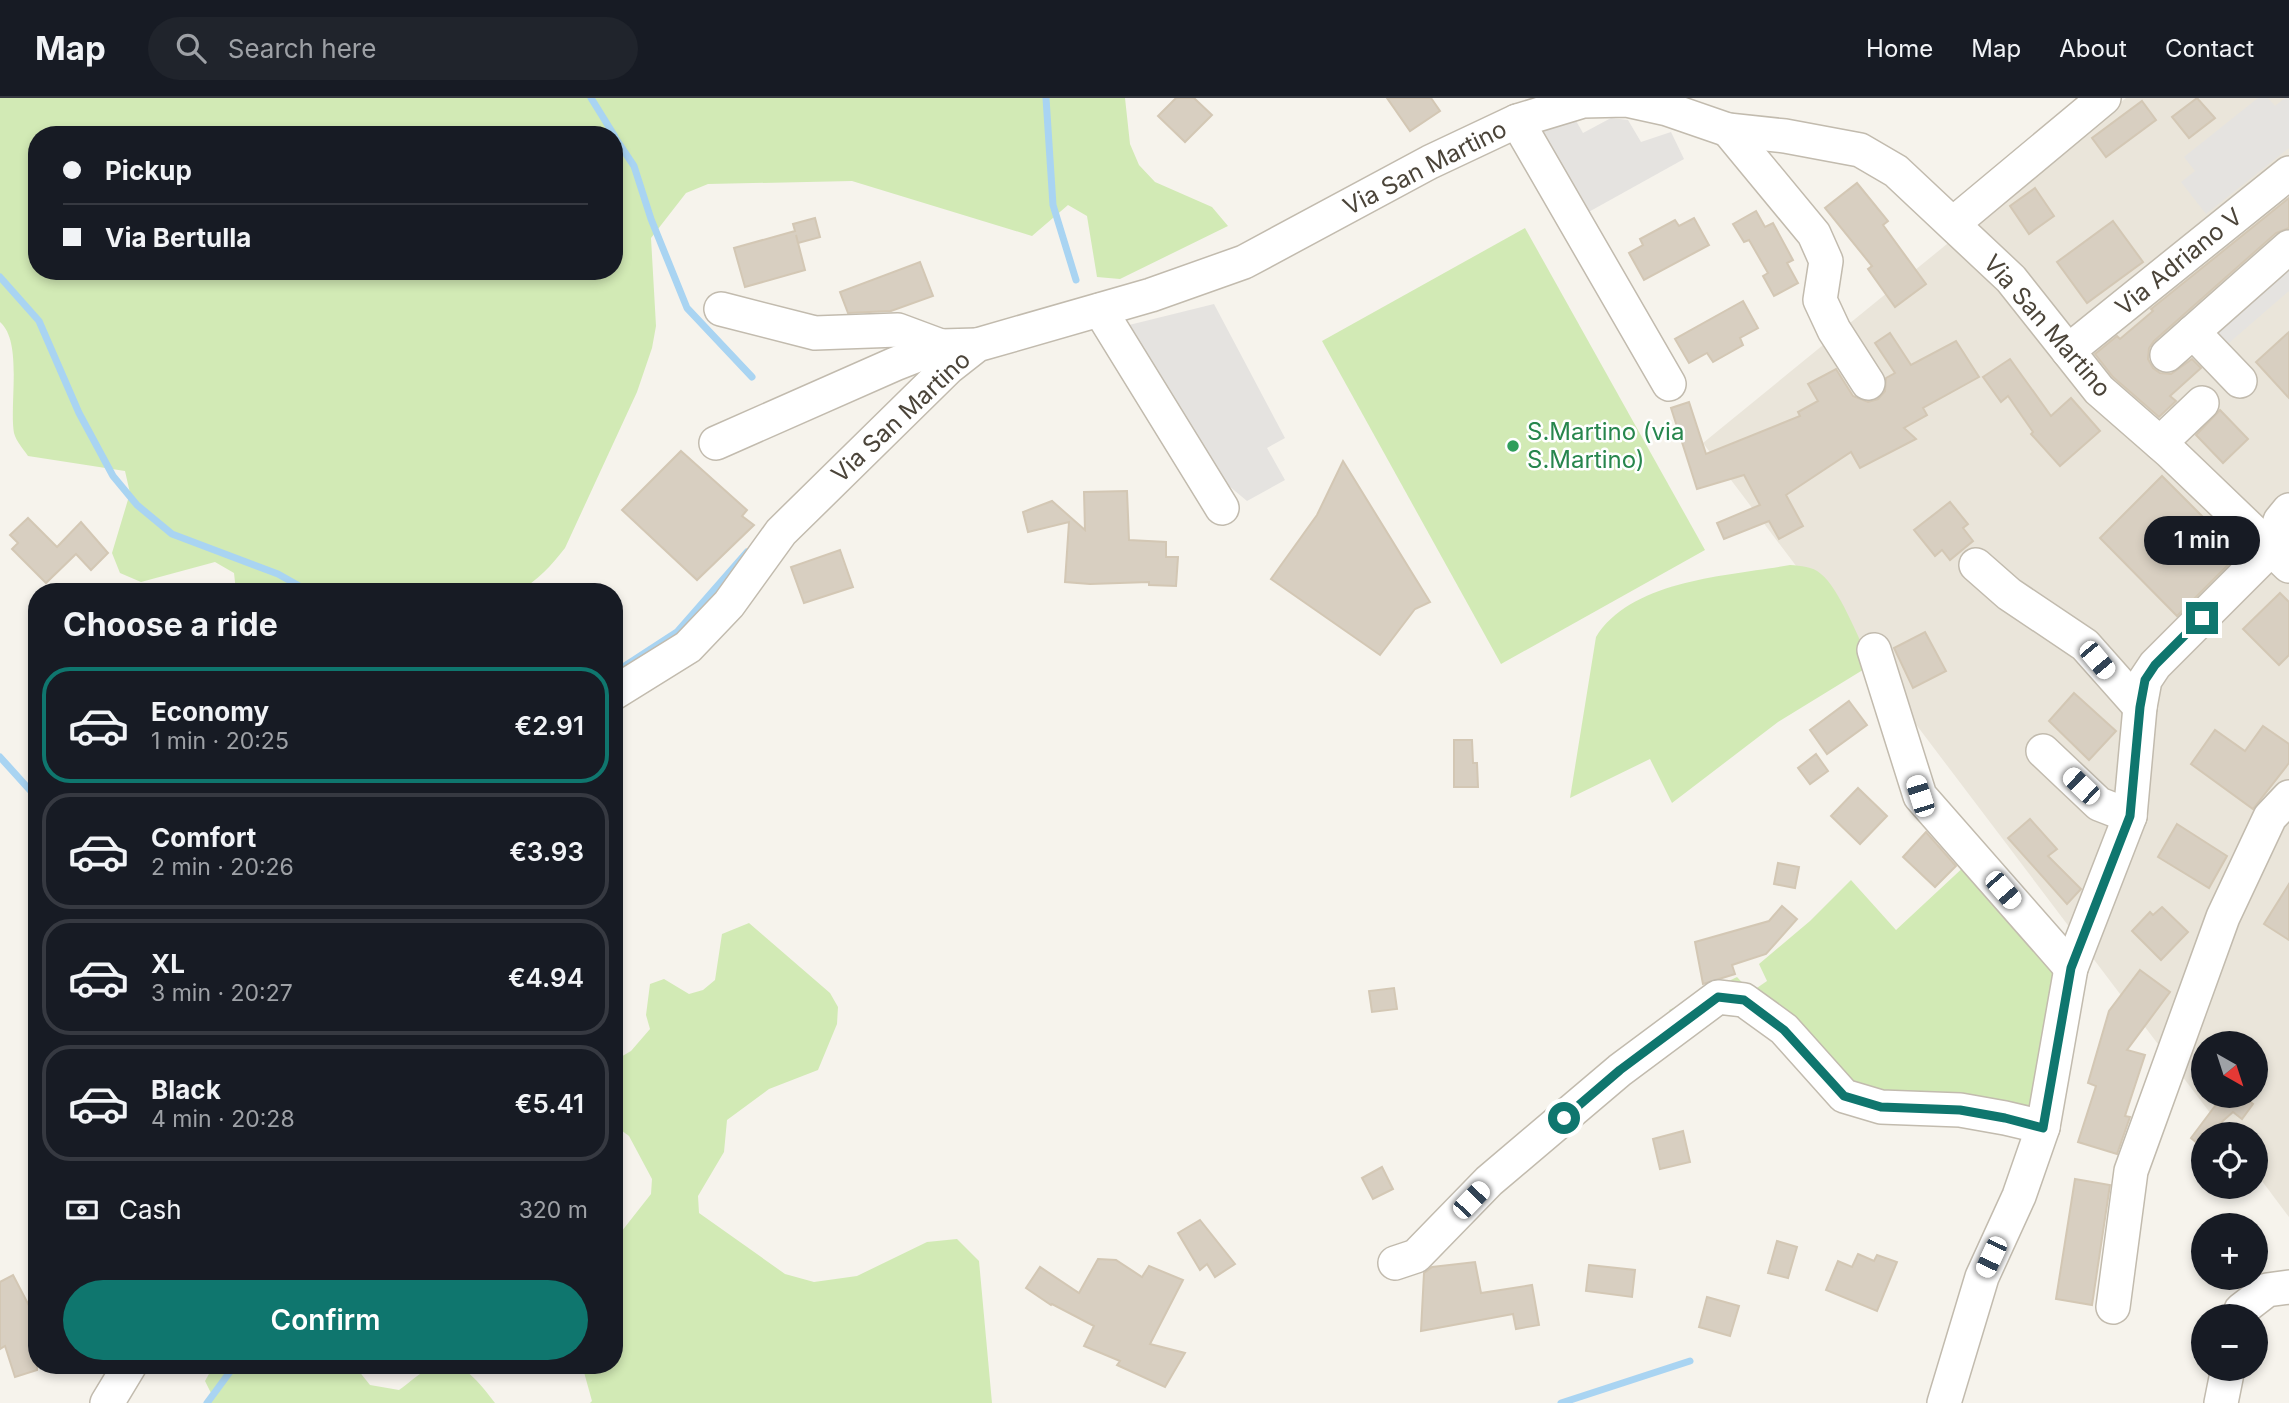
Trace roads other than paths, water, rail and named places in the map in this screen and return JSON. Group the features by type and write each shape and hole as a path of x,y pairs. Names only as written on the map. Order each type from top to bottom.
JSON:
{"street":[{"path":"1954,223 2104,98"},
{"name":"Via San Martino","path":"623,687 688,646 729,604 781,532 949,367 977,345 1151,295 1244,262 1430,162 1517,121 1583,101 1626,100 1667,108 1728,130 1785,136 1860,150 1896,171 2011,279 2099,390 2160,443 2280,558"},
{"path":"1517,121 1669,384"},
{"path":"1728,130 1814,234 1826,261 1820,300 1834,330 1868,383"},
{"name":"Via Adriano V","path":"2068,351 2289,173"},
{"path":"2167,355 2289,247"},
{"path":"721,309 815,333 898,330 941,346"},
{"path":"1100,310 1222,508"},
{"path":"2193,332 2240,381"},
{"path":"716,443 941,346 977,345"},
{"path":"2160,443 2202,403"},
{"path":"1944,1403 1982,1277 2019,1196 2043,1128 2071,968 2130,816 2145,680 2155,665 2280,558 2280,521 2289,510"},
{"path":"1976,565 2009,594 2085,645 2140,707"},
{"path":"1874,650 1920,796 2071,968"},
{"path":"2043,751 2099,804 2130,816"},
{"path":"2113,1307 2131,1171 2223,917 2270,817 2289,797"},
{"path":"1395,1264 1416,1255 1489,1181 1620,1070 1718,997 1744,1000 1784,1030 1844,1096 1881,1107 1960,1110 2043,1128"},
{"path":"2249,1304 2267,1290 2289,1287"},
{"path":"107,1403 125,1374"},
{"path":"2221,1403 2225,1381"}],"waterway":[{"path":"591,98 608,126"},
{"path":"1046,98 1053,205 1076,280"},
{"path":"623,150 634,166 651,219 687,308 752,377"},
{"path":"0,277 39,321 79,413 113,476 137,505 172,534 278,574 294,583"},
{"path":"623,667 677,632 747,552"},
{"path":"0,757 28,788"},
{"path":"1561,1403 1690,1361"},
{"path":"207,1403 228,1374"}],"place":[{"name":"S.Martino (via S.Martino)","path":"1513,446"}]}
